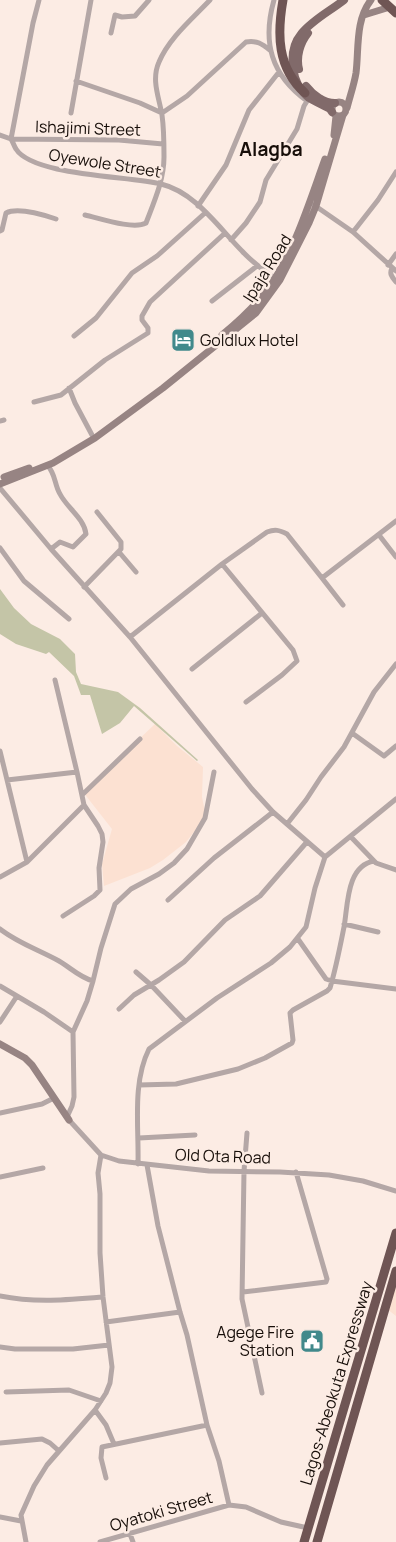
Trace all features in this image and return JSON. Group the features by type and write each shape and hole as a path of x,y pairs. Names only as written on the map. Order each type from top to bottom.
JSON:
{"highway":[{"path":"283,0 279,21 281,54 285,68 292,81 307,97"},
{"path":"382,0 393,10"},
{"name":"Lagos-Abeokuta Expressway","path":"304,1542 396,1233"},
{"name":"Lagos-Abeokuta Expressway","path":"317,1542 396,1271"}],"main road":[{"path":"340,113 307,97 296,80 293,67 296,42 300,35 312,23 348,0"},
{"path":"340,113 345,104 338,102 330,103 311,92 302,81 299,72 298,56 304,39 311,30 348,0"},
{"name":"Ipaja Road","path":"0,484 47,465 95,438 126,416 256,313 280,280 296,250 313,204 340,113 353,89 358,42 364,15 371,0"},
{"path":"364,15 393,10"},
{"path":"340,113 332,108 353,89"},
{"name":"Ipaja Road","path":"0,479 70,451 160,384 236,323 262,296 274,278 313,204"},
{"path":"0,1044 28,1061 39,1074 68,1118"}],"street":[{"path":"11,139 33,23 40,0"},
{"path":"71,113 91,0"},
{"path":"110,32 116,15 122,17 135,16 149,0"},
{"path":"85,215 110,221 144,225 146,223 161,184 164,158 162,114 156,87 156,73 159,62 170,43 210,0"},
{"path":"231,240 246,224 260,202 266,180 297,129 307,97 297,93 278,72 271,51 269,28 270,13 274,0"},
{"path":"162,114 187,96 246,42 260,42 271,51"},
{"path":"198,206 226,165 249,110 278,72"},
{"path":"76,81 140,103 162,114"},
{"name":"Oyewole Street","path":"0,135 11,139 16,150 38,165 98,176 161,184 180,192 206,213 257,266 274,278"},
{"name":"Ishajimi Street","path":"11,139 119,140 163,144"},
{"path":"353,232 378,200 396,172"},
{"path":"313,204 353,232 392,268"},
{"path":"0,231 2,230 6,213 14,210 40,214 56,219"},
{"path":"74,336 96,318 132,273 157,256 206,213"},
{"path":"34,402 61,395 105,360 148,333 148,328 142,320 142,316 150,302 225,233"},
{"path":"396,254 391,272 396,282"},
{"path":"212,302 257,266"},
{"path":"69,388 75,404 92,435"},
{"path":"47,465 55,475 61,496 81,522 86,534 73,547 60,542 51,549"},
{"path":"0,488 84,587 130,637 219,750 273,812 325,858"},
{"path":"84,587 122,549 121,542 97,512"},
{"path":"322,578 326,577 396,521"},
{"path":"130,637 222,564 267,532 274,530 280,530 286,534 343,605"},
{"path":"379,535 396,557"},
{"path":"0,548 24,581 69,619"},
{"path":"119,552 136,572"},
{"path":"222,564 293,650 297,661 282,675 246,702"},
{"path":"192,669 262,613"},
{"path":"287,824 306,800 352,733 374,692 396,664"},
{"path":"55,680 84,805 98,826 103,842 99,868 100,890 63,916"},
{"path":"352,733 384,756 396,746"},
{"path":"82,795 140,740"},
{"path":"0,751 27,862"},
{"path":"7,780 77,772"},
{"path":"26,1542 21,1520 22,1510 47,1465 101,1401 110,1383 112,1366 103,1297 98,1174 101,1155 68,1118 74,1097 73,1032 87,1000 97,970 101,948 115,904 131,889 159,874 174,863 187,849 205,818 214,772"},
{"path":"138,1164 139,1085 149,1049 185,1021 271,963 298,939 306,927 315,888 325,858 396,799"},
{"path":"0,877 27,862 84,805"},
{"path":"168,900 214,858 273,812"},
{"path":"351,837 380,866 396,870"},
{"path":"119,1009 134,995 184,962 225,920 260,896 306,843"},
{"path":"139,1085 176,1084 238,1068 265,1058 288,1046 293,1040 290,1013 327,991 332,981 344,924 348,892 351,884 366,864 374,861"},
{"path":"344,924 378,932"},
{"path":"0,928 29,947 64,964 79,976 93,981"},
{"path":"298,939 323,976 332,981 396,989"},
{"path":"136,972 185,1021"},
{"path":"0,986 73,1032"},
{"path":"0,1022 17,996"},
{"path":"0,1113 42,1104 54,1098"},
{"path":"248,1133 244,1171 243,1292 244,1306 262,1393"},
{"path":"139,1138 195,1135"},
{"name":"Old Ota Road","path":"101,1155 119,1161 138,1164 209,1171 296,1172 346,1178 396,1191"},
{"path":"147,1165 158,1226 193,1359 207,1425 219,1461 229,1505 246,1507 281,1522 308,1528"},
{"path":"0,1177 44,1168"},
{"path":"243,1292 326,1282 327,1279 296,1172"},
{"path":"0,1296 13,1299 46,1301 103,1297"},
{"path":"106,1322 180,1312"},
{"path":"0,1347 15,1349 74,1349 109,1345"},
{"path":"6,1392 69,1390 101,1401"},
{"path":"95,1410 106,1425 114,1444"},
{"path":"106,1478 101,1458 102,1447 207,1425"},
{"path":"0,1442 42,1439 59,1451"},
{"name":"Oyatoki Street","path":"100,1542 229,1505"},
{"path":"0,1517 21,1520"},
{"path":"130,1534 133,1542"}],"shaded area":[{"path":"155,724 177,746 203,767 202,797 206,817 186,842 163,860 150,868 104,886 102,864 112,829 83,792"},
{"path":"396,1284 396,1316 387,1309"}],"green space":[{"path":"0,589 14,608 31,624 60,639 75,654 76,672 81,684 118,692 140,708 198,760 134,706 120,723 102,734 90,695 81,695 74,676 49,652 46,654 16,644 0,634"}],"place":[{"name":"Goldlux Hotel","path":"183,340"},
{"name":"Agege Fire Station","path":"312,1341"}],"district":[{"name":"Alagba","path":"271,149"}]}
